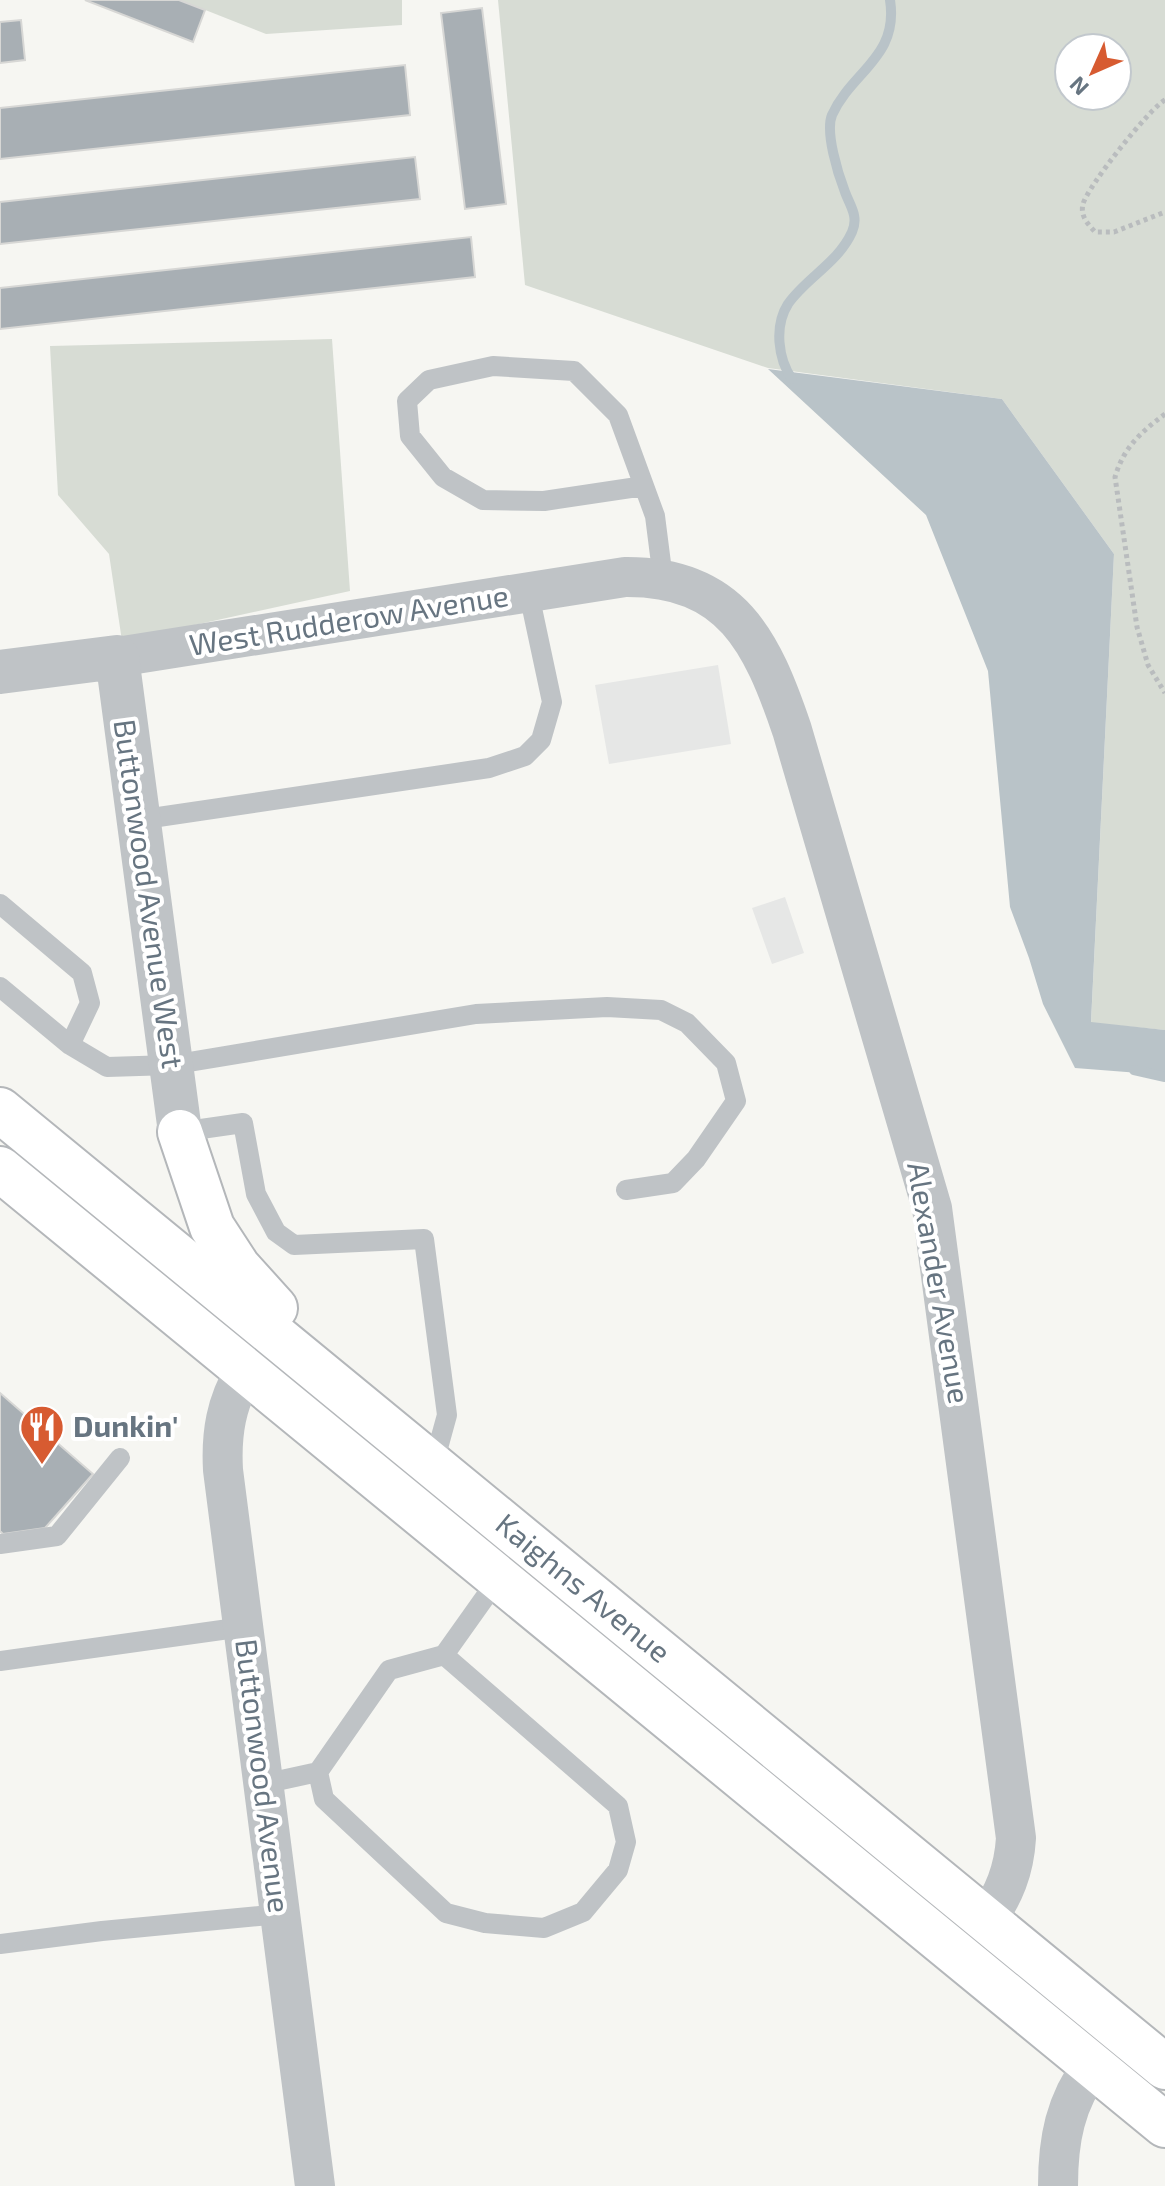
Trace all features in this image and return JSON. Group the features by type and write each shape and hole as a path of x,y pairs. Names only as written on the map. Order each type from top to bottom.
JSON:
{"highway":[{"name":"Kaighns Avenue","path":"0,1110 1165,2067"},
{"path":"180,1132 212,1227 225,1249 373,1416"},
{"name":"Kaighns Avenue","path":"0,1169 1165,2125"}],"street":[{"name":"West Rudderow Avenue","path":"0,672 117,657 625,577 680,585"},
{"name":"Alexander Avenue","path":"680,585 732,611 756,643 780,695 932,1208 1015,1826 1015,1860 1011,1875 1005,1892 986,1921"},
{"name":"Buttonwood Avenue West","path":"117,657 180,1132"},
{"name":"Buttonwood Avenue","path":"245,1371 229,1404 221,1446 315,2186"},
{"path":"1058,2186 1060,2142 1067,2108 1093,2065"}],"lane":[{"path":"644,486 544,501 483,500 443,477 410,436 407,401 429,380 493,366 574,371 618,415 655,516 680,585"},
{"path":"138,820 489,768 525,756 541,740 552,702 529,594"},
{"path":"0,904 82,973 90,1003 70,1045"},
{"path":"0,987 70,1045 107,1067 171,1065 476,1014 607,1007 661,1010 687,1023 726,1063 736,1101 696,1159 673,1183 626,1190"},
{"path":"180,1132 243,1123 256,1194 276,1232 294,1245 424,1239 447,1415 433,1466"},
{"path":"0,1544 57,1536 120,1458"},
{"path":"263,1784 318,1772 389,1670 444,1655 498,1579"},
{"path":"0,1661 243,1627"},
{"path":"318,1772 324,1799 446,1913 485,1923 544,1928 583,1912 618,1870 626,1842 618,1806 444,1655"},
{"path":"0,1944 280,1914"}],"path":[{"path":"1165,100 1145,116 1082,206 1085,222 1095,232 1114,232 1165,212"},
{"path":"1165,414 1132,442 1121,457 1115,477 1137,627 1148,665 1165,693"}],"shaded area":[{"path":"180,0 402,0 402,25 266,34"},
{"path":"498,0 1165,0 1165,1030 1091,1023 1114,554 1002,399 768,368 525,285"},
{"path":"332,339 350,591 122,641 109,554 58,495 50,346"},
{"path":"768,369 1002,399 1114,554 1091,1022 1165,1030 1165,1075 1075,1068 1043,1004 1010,907 988,671 926,515"},
{"path":"718,665 731,744 609,764 595,685"},
{"path":"785,897 804,953 772,964 752,908"}],"building":[{"path":"85,0 179,0 205,10 193,42"},
{"path":"482,8 506,204 465,209 441,13"},
{"path":"21,20 25,60 0,63 0,22"},
{"path":"405,65 410,115 0,159 0,108"},
{"path":"415,157 420,199 0,244 0,202"},
{"path":"471,237 475,277 0,329 0,288"},
{"path":"0,1393 93,1474 45,1528 3,1534 0,1531"}],"waterway":[{"path":"792,379 781,352 779,332 784,313 795,295 839,253 855,221 833,153 830,122 841,100 881,50 888,36 890,0"},
{"path":"1134,1070 1165,1077"}],"place":[{"name":"Dunkin'","path":"42,1466"}]}
